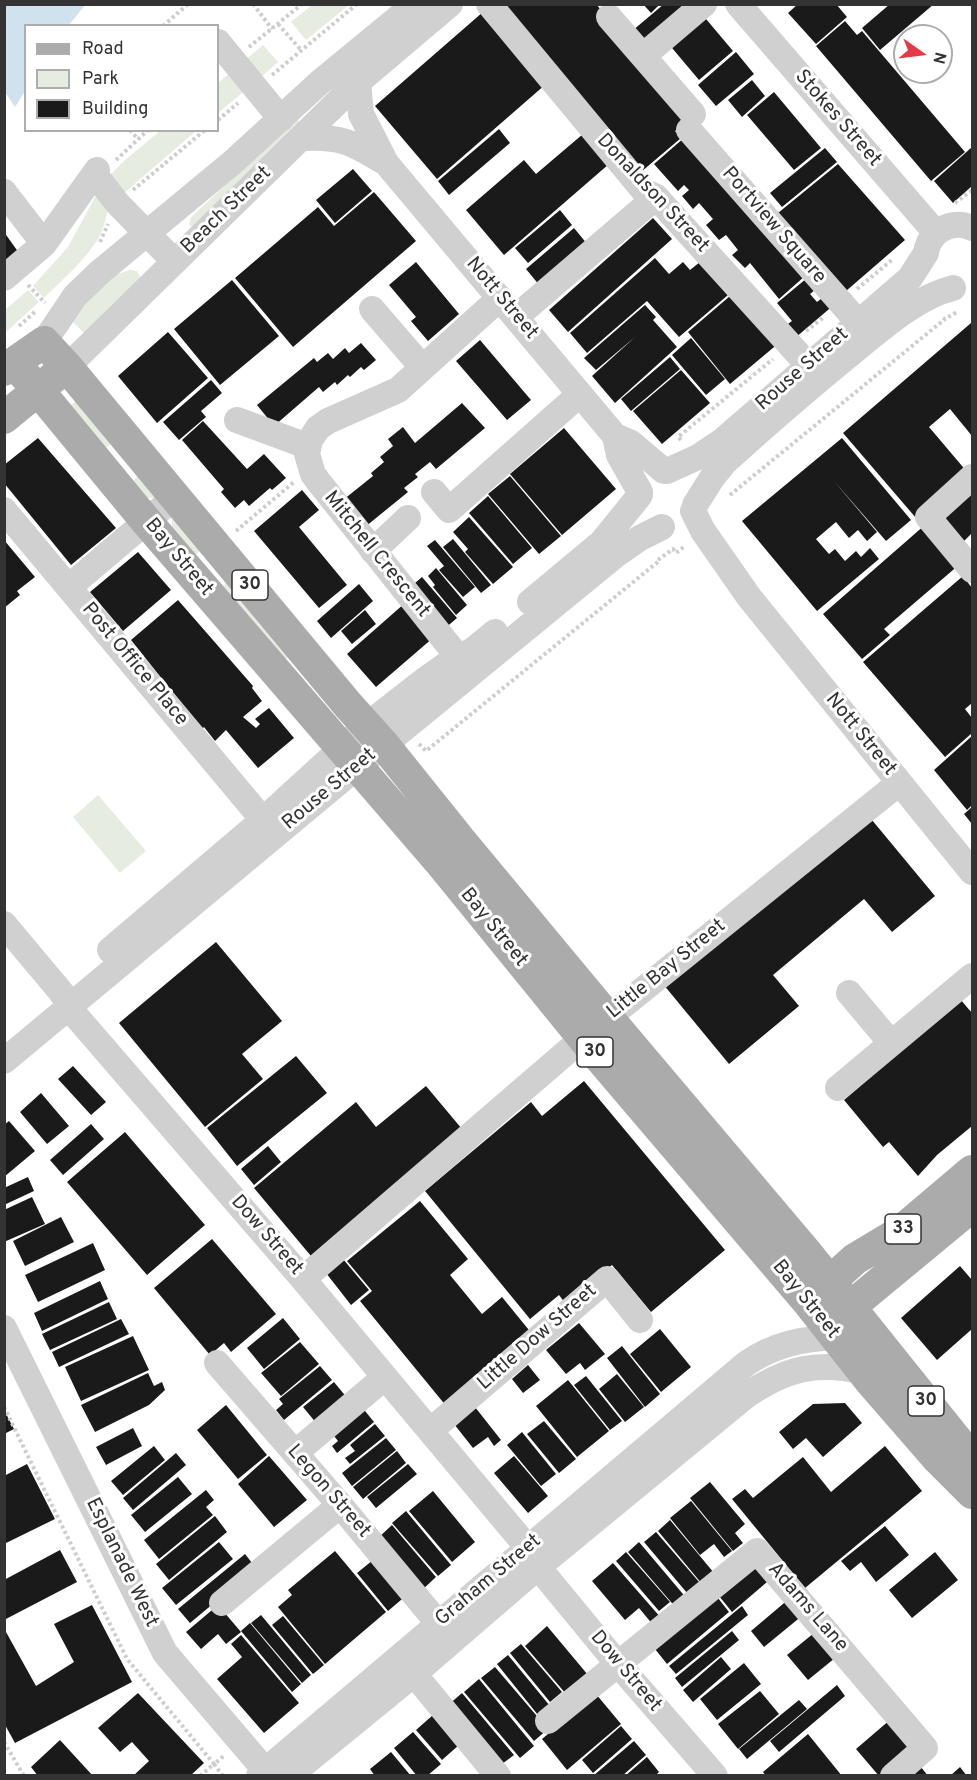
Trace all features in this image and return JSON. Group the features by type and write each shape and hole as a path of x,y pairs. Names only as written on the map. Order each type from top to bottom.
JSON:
{"main road":[{"name":"Beach Street","path":"9,367 44,342"},
{"name":"Bay Street","path":"44,342 376,735 450,851 583,1038 830,1311 879,1343 972,1459"},
{"name":"Bay Street","path":"9,367 38,390 146,521 349,758 450,851 608,1018 674,1094 830,1311 862,1371 938,1459 972,1493"},
{"name":"Beach Street","path":"4,418 67,367"},
{"name":"33","path":"830,1311 855,1259 900,1232 972,1171"},
{"name":"33","path":"830,1311 972,1206"}],"street":[{"name":"Beach Street","path":"44,342 75,296 146,232 233,162 303,98 415,4"},
{"name":"Beach Street","path":"67,367 358,82 450,4"},
{"name":"Donaldson Street","path":"489,4 644,191 656,197 814,372"},
{"path":"643,56 704,4"},
{"name":"Stokes Street","path":"738,4 931,243 926,262 930,272 944,285 963,286"},
{"name":"Portview Square","path":"609,17 643,56 691,122 858,322"},
{"path":"219,43 281,118"},
{"name":"Nott Street","path":"358,82 360,114 386,163 615,436 631,443 665,471"},
{"path":"303,98 321,118"},
{"name":"Nott Street","path":"303,138 324,137 345,140 386,163"},
{"path":"16,281 99,176 111,196 174,261"},
{"path":"4,192 44,244"},
{"path":"237,420 309,457 313,435 322,425 394,392 422,367 508,308 656,197"},
{"path":"931,243 945,227 956,224 970,225"},
{"name":"Rouse Street","path":"694,508 712,478 725,462 814,372 858,322 910,278 931,243"},
{"name":"Rouse Street","path":"665,471 715,447 814,372 930,295 963,286"},
{"path":"372,309 422,367"},
{"path":"434,492 449,510 580,394"},
{"name":"Nott Street","path":"615,436 619,455 640,493"},
{"name":"Mitchell Crescent","path":"309,457 318,481 458,657"},
{"path":"665,471 679,473 689,481 695,492 694,508 681,524 665,527 655,524 644,515 641,509 640,493 647,480 657,473 665,471"},
{"path":"972,477 928,517 972,570"},
{"name":"Rouse Street","path":"376,735 426,679 481,644 602,542 640,493"},
{"path":"69,587 176,497"},
{"name":"Nott Street","path":"694,508 699,525 749,597 972,872"},
{"name":"Post Office Place","path":"4,510 263,820"},
{"path":"373,550 408,518"},
{"name":"Nott Street","path":"665,527 692,540 749,597"},
{"name":"Rouse Street","path":"4,1039 66,999 376,735 617,554 640,538 665,527"},
{"name":"Rouse Street","path":"4,1061 66,999 263,820 349,758"},
{"name":"Little Bay Street","path":"303,1279 583,1038 899,783"},
{"name":"Dow Street","path":"4,924 66,999 84,1025 303,1279 430,1431 617,1663 715,1776"},
{"path":"838,1088 972,976"},
{"path":"849,993 891,1043"},
{"name":"Little Dow Street","path":"430,1431 607,1279 640,1320"},
{"name":"Graham Street","path":"271,1774 414,1674 533,1558 747,1363 774,1347 796,1341 830,1311"},
{"name":"Esplanade West","path":"4,1328 165,1653 271,1774"},
{"name":"Legon Street","path":"217,1363 438,1623"},
{"name":"Graham Street","path":"271,1774 438,1623 533,1558 747,1395 778,1377 808,1367 830,1366 862,1371"},
{"path":"295,1454 385,1377"},
{"path":"720,1387 747,1395"},
{"path":"222,1603 340,1505"},
{"name":"Adams Lane","path":"617,1663 757,1551 925,1748 893,1776"},
{"path":"548,1721 617,1663"},
{"path":"414,1674 498,1776"}],"path":[{"path":"165,24 188,4"},
{"path":"253,4 272,29"},
{"path":"259,39 302,4"},
{"path":"278,24 301,50 357,4"},
{"path":"132,132 138,139"},
{"path":"99,176 146,132"},
{"path":"13,330 45,303 16,281"},
{"path":"217,547 309,457"},
{"path":"4,1407 127,1659 214,1764 200,1776"},
{"path":"4,1742 24,1776"}],"green space":[{"path":"312,5 349,5 306,40 291,22"},
{"path":"263,45 278,62 258,80 243,62"},
{"path":"232,71 247,89 219,112 219,82"},
{"path":"297,119 301,124 193,227 189,225 191,217"},
{"path":"159,132 195,132 123,194 109,176"},
{"path":"95,197 99,198 108,210 101,233 83,259 44,298 33,286 68,247"},
{"path":"130,270 137,271 141,279 85,334 71,320 74,312 115,275"},
{"path":"28,290 39,302 5,333 5,310"},
{"path":"80,398 115,441 106,448 70,406"},
{"path":"141,472 156,495 154,498 148,498 133,481"},
{"path":"176,517 204,548 195,555 172,528 172,519"},
{"path":"231,579 293,653 283,661 222,587"},
{"path":"98,795 146,851 120,873 73,817"}],"water":[{"path":"4,5 85,5 70,24 24,24 24,93 15,107 5,92"}],"building":[{"path":"505,4 596,4 692,118 675,131 681,138 641,172"},
{"path":"643,4 660,4 651,13"},
{"path":"664,4 698,4 646,48 632,31"},
{"path":"798,4 836,4 847,17 816,44 788,13"},
{"path":"890,4 934,4 911,24 893,24 893,39 880,50 862,28"},
{"path":"483,12 546,84 437,179 375,106"},
{"path":"701,13 733,51 699,80 667,42"},
{"path":"845,21 857,35 862,31 893,67 893,84 907,84 965,152 931,181 816,46"},
{"path":"736,52 754,74 716,106 698,85"},
{"path":"752,80 765,96 742,117 728,100"},
{"path":"774,92 821,148 794,170 747,115"},
{"path":"499,129 510,143 449,195 438,181"},
{"path":"583,134 609,164 504,255 466,210 524,160 536,174"},
{"path":"685,137 805,276 779,299 750,263 745,268 732,255 738,250 726,235 719,240 706,225 713,219 699,203 693,209 682,196 689,190 684,185 678,191 654,164"},
{"path":"972,147 972,186 953,203 934,181"},
{"path":"825,148 837,162 782,207 770,193"},
{"path":"838,164 905,240 846,291 778,213"},
{"path":"353,169 372,191 335,223 316,200"},
{"path":"374,192 416,241 293,347 235,278 318,207 334,226"},
{"path":"560,210 572,225 528,263 515,248"},
{"path":"653,218 672,239 568,332 549,310"},
{"path":"574,228 588,245 540,286 526,269"},
{"path":"4,232 19,253 4,264"},
{"path":"655,258 669,274 683,262 690,270 700,262 728,295 679,337 647,301 587,353 570,333"},
{"path":"416,262 459,314 428,341 411,321 416,317 389,285"},
{"path":"807,278 816,289 810,294 817,302 827,294 835,304 795,338 785,326 792,321 777,303"},
{"path":"232,280 279,336 220,385 174,329"},
{"path":"737,290 780,342 730,384 688,332"},
{"path":"645,305 656,317 653,320 677,347 615,403 592,376 635,337 596,370 584,358"},
{"path":"971,323 972,436 950,409 929,427 968,473 916,518 843,433"},
{"path":"168,332 208,378 157,423 118,376"},
{"path":"691,338 725,379 706,395 672,355"},
{"path":"480,340 531,400 507,420 456,361"},
{"path":"361,343 376,360 364,370 361,367 350,377 348,375 337,385 335,382 323,392 319,387 274,426 257,405 314,358 317,362 328,353 333,359 345,348 349,353"},
{"path":"670,357 680,369 631,411 621,399"},
{"path":"681,370 710,403 662,444 633,411"},
{"path":"211,380 222,393 201,411 206,417 179,440 163,422"},
{"path":"462,403 485,428 436,469 430,462 415,474 418,477 404,488 408,492 365,527 343,500 373,476 371,473 384,462 380,457 393,446 388,439 403,427 415,443"},
{"path":"203,421 247,469 264,454 286,478 249,506 244,500 235,508 221,492 224,489 182,440"},
{"path":"564,428 616,489 562,535 510,474"},
{"path":"38,438 116,528 71,565 4,483 4,465"},
{"path":"842,438 911,520 886,541 834,481 877,532 867,541 858,530 849,538 836,522 816,539 829,554 835,549 845,561 856,551 861,557 870,548 879,559 817,611 742,521"},
{"path":"510,476 561,536 539,554 488,494"},
{"path":"302,490 319,510 299,527 347,585 319,608 254,531"},
{"path":"972,493 972,533 963,542 943,519"},
{"path":"488,496 532,548 513,564 469,513"},
{"path":"469,517 513,567 493,584 465,552 468,549 453,532"},
{"path":"926,524 960,564 884,629 890,635 862,659 823,614"},
{"path":"453,539 491,585 481,593 443,547"},
{"path":"4,540 35,577 17,591 20,595 4,608"},
{"path":"435,540 475,587 463,597 439,570 444,566 427,546"},
{"path":"138,552 171,590 123,631 90,592"},
{"path":"436,568 467,605 456,615 433,587 435,585 428,576"},
{"path":"963,576 972,588 972,703 965,709 972,718 972,733 945,757 863,662"},
{"path":"422,577 457,618 443,630 408,589"},
{"path":"359,584 373,601 331,638 317,621"},
{"path":"178,600 253,686 252,688 262,701 243,717 256,728 260,724 255,719 269,708 294,738 258,768 226,730 215,741 204,727 202,729 131,640"},
{"path":"405,603 434,637 376,687 347,654"},
{"path":"365,610 376,624 352,644 341,631"},
{"path":"972,736 972,805 967,810 934,770"},
{"path":"972,807 972,824 964,814"},
{"path":"867,814 935,896 892,932 864,899 773,975 799,1006 729,1064 663,984"},
{"path":"216,942 282,1021 242,1054 263,1079 205,1127 119,1023"},
{"path":"960,999 972,1013 972,1126 937,1155 918,1176 889,1142 883,1147 844,1100"},
{"path":"296,1056 327,1093 237,1166 207,1128"},
{"path":"73,1066 106,1102 91,1115 58,1079"},
{"path":"584,1081 725,1250 651,1312 612,1265 565,1303 559,1295 530,1319 425,1191 531,1102 542,1116"},
{"path":"426,1086 467,1135 316,1262 254,1188 356,1102 376,1127"},
{"path":"41,1093 69,1126 47,1144 20,1112"},
{"path":"9,1121 35,1151 4,1177 4,1125"},
{"path":"91,1124 104,1139 63,1175 50,1160"},
{"path":"125,1132 205,1225 147,1275 67,1182"},
{"path":"268,1146 281,1162 254,1185 241,1169"},
{"path":"28,1177 34,1191 4,1205 4,1188"},
{"path":"32,1197 45,1224 4,1242 4,1210"},
{"path":"420,1201 468,1259 450,1275 482,1314 502,1297 533,1335 447,1407 360,1301 372,1291 347,1261"},
{"path":"61,1217 74,1242 25,1266 13,1241"},
{"path":"212,1239 276,1314 231,1352 224,1343 210,1355 154,1288"},
{"path":"93,1243 105,1270 38,1302 25,1275"},
{"path":"343,1259 369,1290 351,1305 326,1273"},
{"path":"960,1266 972,1280 972,1329 937,1360 901,1318"},
{"path":"100,1281 108,1299 42,1331 34,1313"},
{"path":"109,1302 117,1319 50,1350 42,1334"},
{"path":"283,1318 300,1339 264,1369 247,1348"},
{"path":"121,1319 129,1334 59,1367 52,1352"},
{"path":"579,1323 605,1354 585,1370 580,1363 566,1374 546,1350"},
{"path":"660,1329 691,1367 661,1392 630,1354"},
{"path":"133,1336 149,1370 81,1401 65,1367"},
{"path":"300,1342 319,1364 281,1396 261,1373"},
{"path":"622,1346 660,1394 645,1407 607,1358"},
{"path":"528,1365 540,1380 523,1393 512,1379"},
{"path":"320,1366 332,1380 284,1420 276,1410 283,1404 279,1399"},
{"path":"148,1373 154,1386 162,1382 165,1390 149,1405 95,1432 81,1405"},
{"path":"617,1374 644,1407 625,1422 599,1389"},
{"path":"586,1376 622,1421 610,1430 574,1385"},
{"path":"568,1380 609,1431 577,1457 536,1406"},
{"path":"334,1382 348,1399 317,1424 303,1407"},
{"path":"845,1403 862,1423 823,1457 806,1438 793,1449 779,1432 813,1404"},
{"path":"226,1405 267,1455 238,1479 197,1430"},
{"path":"361,1406 374,1422 337,1453 332,1446 338,1441 331,1432"},
{"path":"475,1407 501,1440 494,1446 488,1437 473,1448 454,1424"},
{"path":"4,1410 14,1429 4,1434"},
{"path":"544,1421 576,1459 559,1473 527,1434"},
{"path":"375,1424 385,1436 350,1464 345,1458 355,1451 350,1445"},
{"path":"133,1428 142,1446 106,1465 96,1447"},
{"path":"522,1432 556,1474 541,1486 507,1445"},
{"path":"386,1438 396,1450 352,1486 342,1473"},
{"path":"154,1446 165,1460 123,1495 111,1481"},
{"path":"885,1446 922,1491 805,1588 732,1499 745,1489 753,1498 803,1457 831,1492"},
{"path":"397,1451 406,1463 363,1499 353,1487"},
{"path":"176,1453 186,1465 133,1510 123,1498"},
{"path":"269,1456 307,1500 274,1527 238,1484"},
{"path":"514,1456 548,1496 528,1513 494,1473"},
{"path":"27,1464 55,1519 4,1544 4,1476"},
{"path":"408,1464 417,1474 376,1508 367,1497"},
{"path":"178,1477 192,1494 145,1532 131,1515"},
{"path":"710,1482 745,1524 735,1533 743,1543 733,1551 690,1498"},
{"path":"206,1490 214,1500 206,1507 213,1515 159,1559 144,1540"},
{"path":"433,1491 475,1542 452,1562 409,1511"},
{"path":"691,1501 732,1551 724,1557 714,1544 700,1555 670,1518"},
{"path":"406,1511 451,1565 438,1576 392,1523"},
{"path":"215,1516 227,1532 169,1580 156,1564"},
{"path":"670,1520 719,1579 707,1590 658,1531"},
{"path":"392,1525 436,1577 421,1591 377,1539"},
{"path":"885,1526 909,1555 876,1582 861,1562 850,1571 841,1561"},
{"path":"656,1532 706,1590 693,1600 644,1542"},
{"path":"219,1542 233,1559 176,1605 162,1588"},
{"path":"639,1542 688,1600 677,1609 628,1552"},
{"path":"60,1550 77,1582 4,1620 4,1580"},
{"path":"335,1551 386,1612 325,1664 278,1607 292,1595 288,1590"},
{"path":"626,1552 670,1602 659,1611 616,1561"},
{"path":"935,1552 958,1580 912,1618 889,1590"},
{"path":"245,1554 256,1568 190,1623 178,1609"},
{"path":"378,1556 408,1594 388,1611 357,1573"},
{"path":"761,1561 774,1576 732,1612 719,1596"},
{"path":"613,1563 662,1619 654,1626 639,1608 625,1620 592,1581"},
{"path":"718,1598 729,1612 667,1664 655,1649"},
{"path":"790,1598 803,1615 764,1647 751,1631"},
{"path":"92,1605 132,1682 15,1743 4,1723 4,1633 6,1632 36,1686 74,1662 54,1624"},
{"path":"218,1605 241,1632 226,1644 218,1634 201,1649 186,1632"},
{"path":"742,1606 748,1615 676,1674 669,1666"},
{"path":"261,1615 311,1675 302,1683 251,1623"},
{"path":"283,1616 324,1665 313,1674 272,1625"},
{"path":"250,1623 301,1684 292,1692 241,1631"},
{"path":"547,1626 588,1675 566,1694 525,1646"},
{"path":"732,1631 739,1640 682,1687 675,1678"},
{"path":"814,1633 835,1658 808,1680 787,1655"},
{"path":"241,1635 299,1703 264,1733 217,1679 242,1657 231,1644"},
{"path":"521,1644 562,1692 550,1702 510,1653"},
{"path":"508,1655 550,1706 538,1715 497,1664"},
{"path":"721,1657 731,1669 693,1702 683,1690"},
{"path":"744,1663 761,1684 717,1720 700,1699"},
{"path":"495,1667 548,1729 534,1741 481,1678"},
{"path":"479,1679 534,1746 520,1758 464,1692"},
{"path":"837,1685 845,1696 779,1752 770,1741"},
{"path":"760,1691 779,1714 738,1749 718,1724"},
{"path":"138,1693 204,1763 190,1776 133,1776 149,1761 132,1742 120,1752 98,1728"},
{"path":"462,1693 514,1755 498,1767 447,1706"},
{"path":"596,1694 621,1724 567,1770 542,1739"},
{"path":"799,1700 807,1709 747,1759 739,1749"},
{"path":"433,1715 459,1745 442,1760 416,1730"},
{"path":"891,1719 915,1747 882,1776 879,1776 856,1749"},
{"path":"621,1726 632,1739 593,1773 582,1760"},
{"path":"413,1732 441,1764 427,1776 417,1776 394,1748"},
{"path":"808,1734 842,1776 766,1776 763,1772"},
{"path":"60,1740 93,1776 38,1776 31,1767"},
{"path":"634,1741 646,1755 622,1776 593,1776"},
{"path":"391,1752 411,1776 375,1776 370,1769"},
{"path":"647,1757 659,1772 655,1776 625,1776"},
{"path":"921,1767 928,1776 911,1776"},
{"path":"960,1767 967,1776 950,1776"}]}
